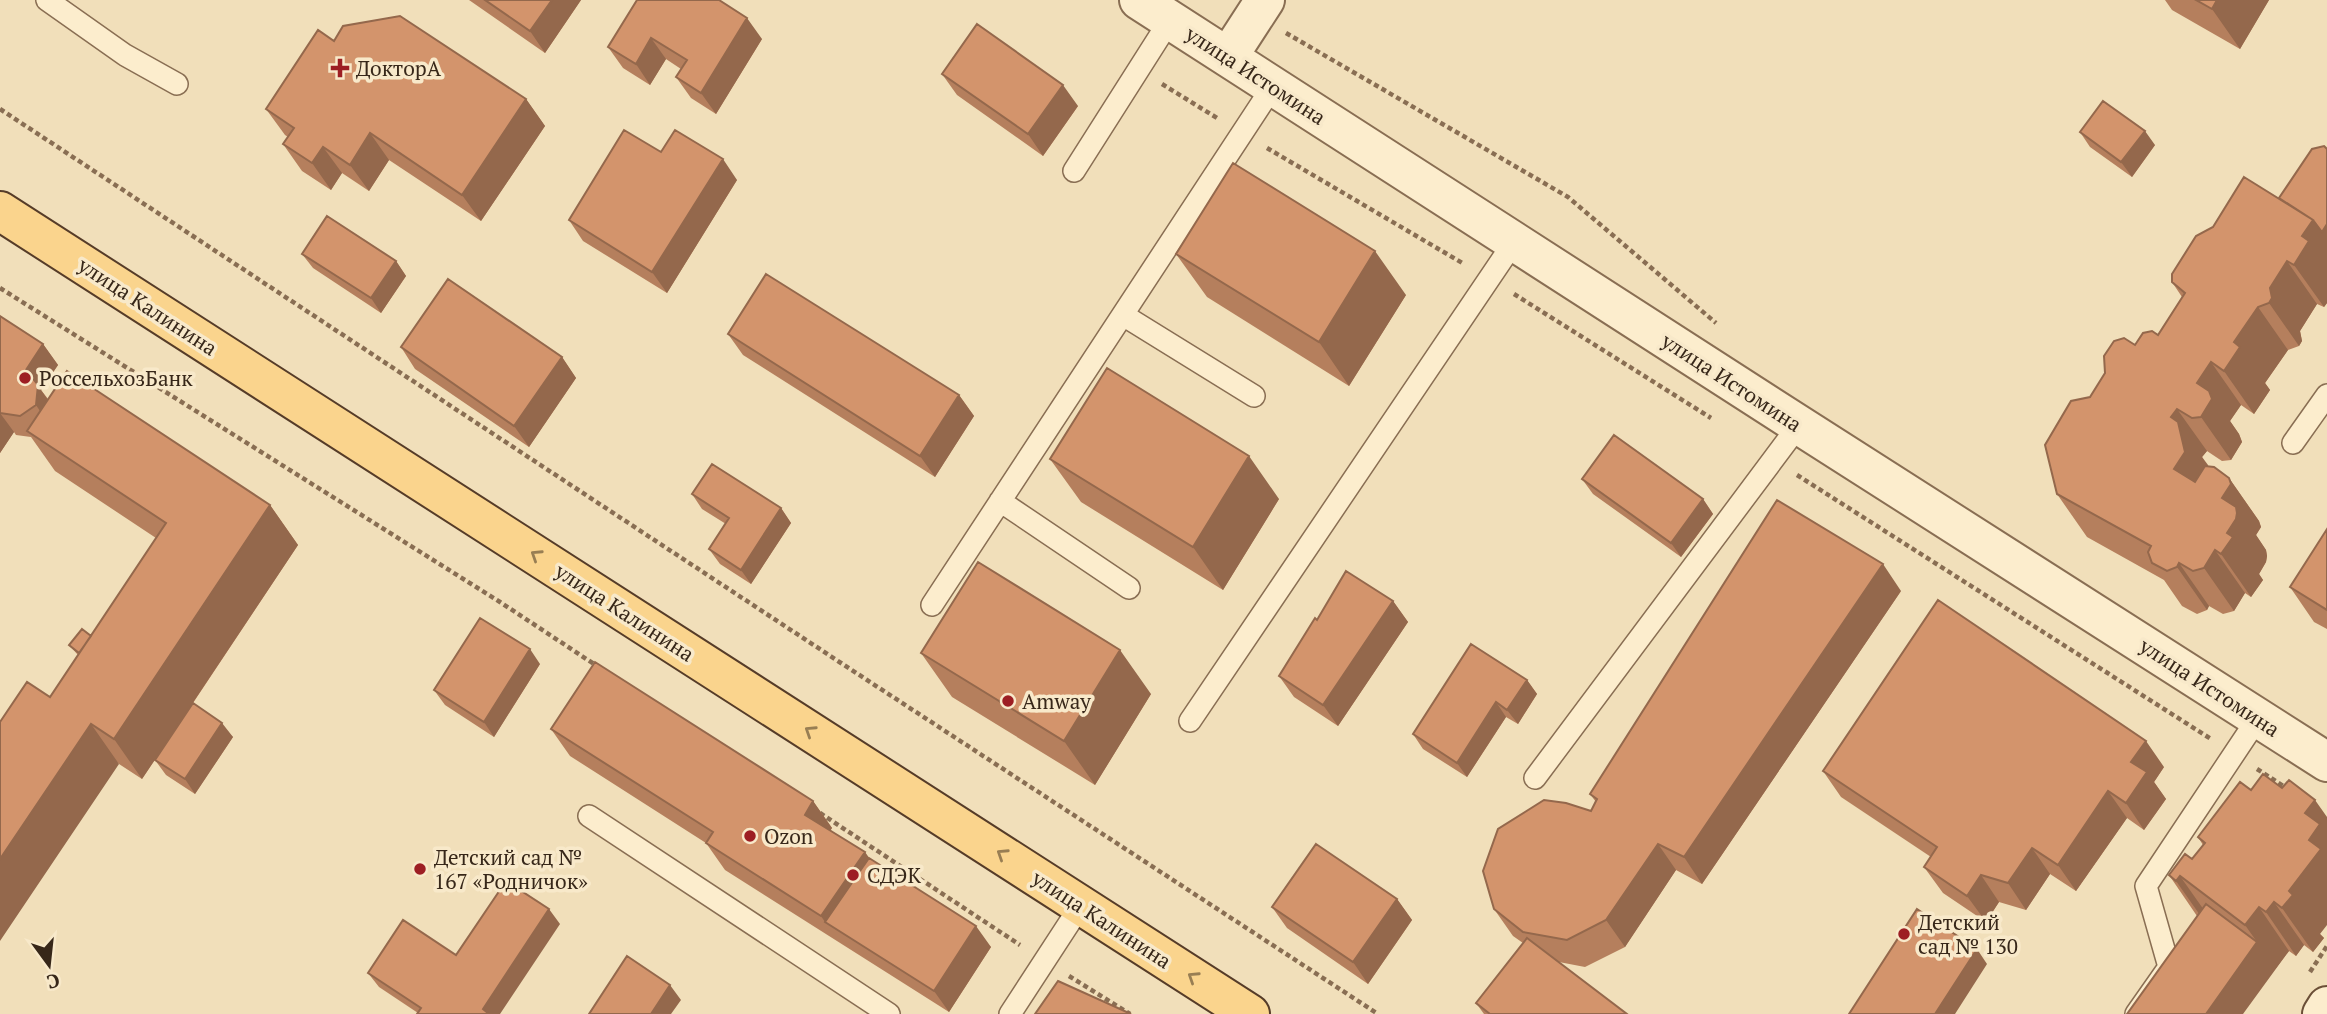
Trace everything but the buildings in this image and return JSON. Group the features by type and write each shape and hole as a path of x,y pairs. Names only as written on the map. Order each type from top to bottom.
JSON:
{"main road":[{"name":"улица Калинина","path":"0,211 1250,1014"}],"street":[{"path":"1228,57 1265,0"},
{"name":"улица Истомина","path":"1155,10 2327,762"},
{"path":"2322,1014 2327,1006"}],"lane":[{"path":"47,0 125,55 177,85"},
{"path":"1074,171 1139,69 1155,10"},
{"path":"932,605 1273,86"},
{"path":"1190,721 1514,242"},
{"path":"1123,315 1254,396"},
{"path":"2293,443 2327,395"},
{"path":"1535,778 1798,425"},
{"path":"1000,501 1129,588"},
{"path":"2136,1014 2169,967 2146,886 2258,718"},
{"path":"589,816 889,1014"},
{"path":"1010,1014 1081,905"}],"path":[{"path":"1139,69 1242,134 1489,279 1716,421"},
{"path":"0,109 1378,1014"},
{"path":"0,288 604,670"},
{"path":"1774,457 1800,477 2292,791"},
{"path":"813,808 1044,961 1130,1014"}],"place":[{"name":"ДокторА","path":"340,68"},
{"name":"РоссельхозБанк","path":"25,378"},
{"name":"Amway","path":"1008,701"},
{"name":"Ozon","path":"750,836"},
{"name":"Детский сад № 167 «Родничок»","path":"420,869"},
{"name":"СДЭК","path":"853,875"},
{"name":"Детский сад № 130","path":"1904,934"}]}
